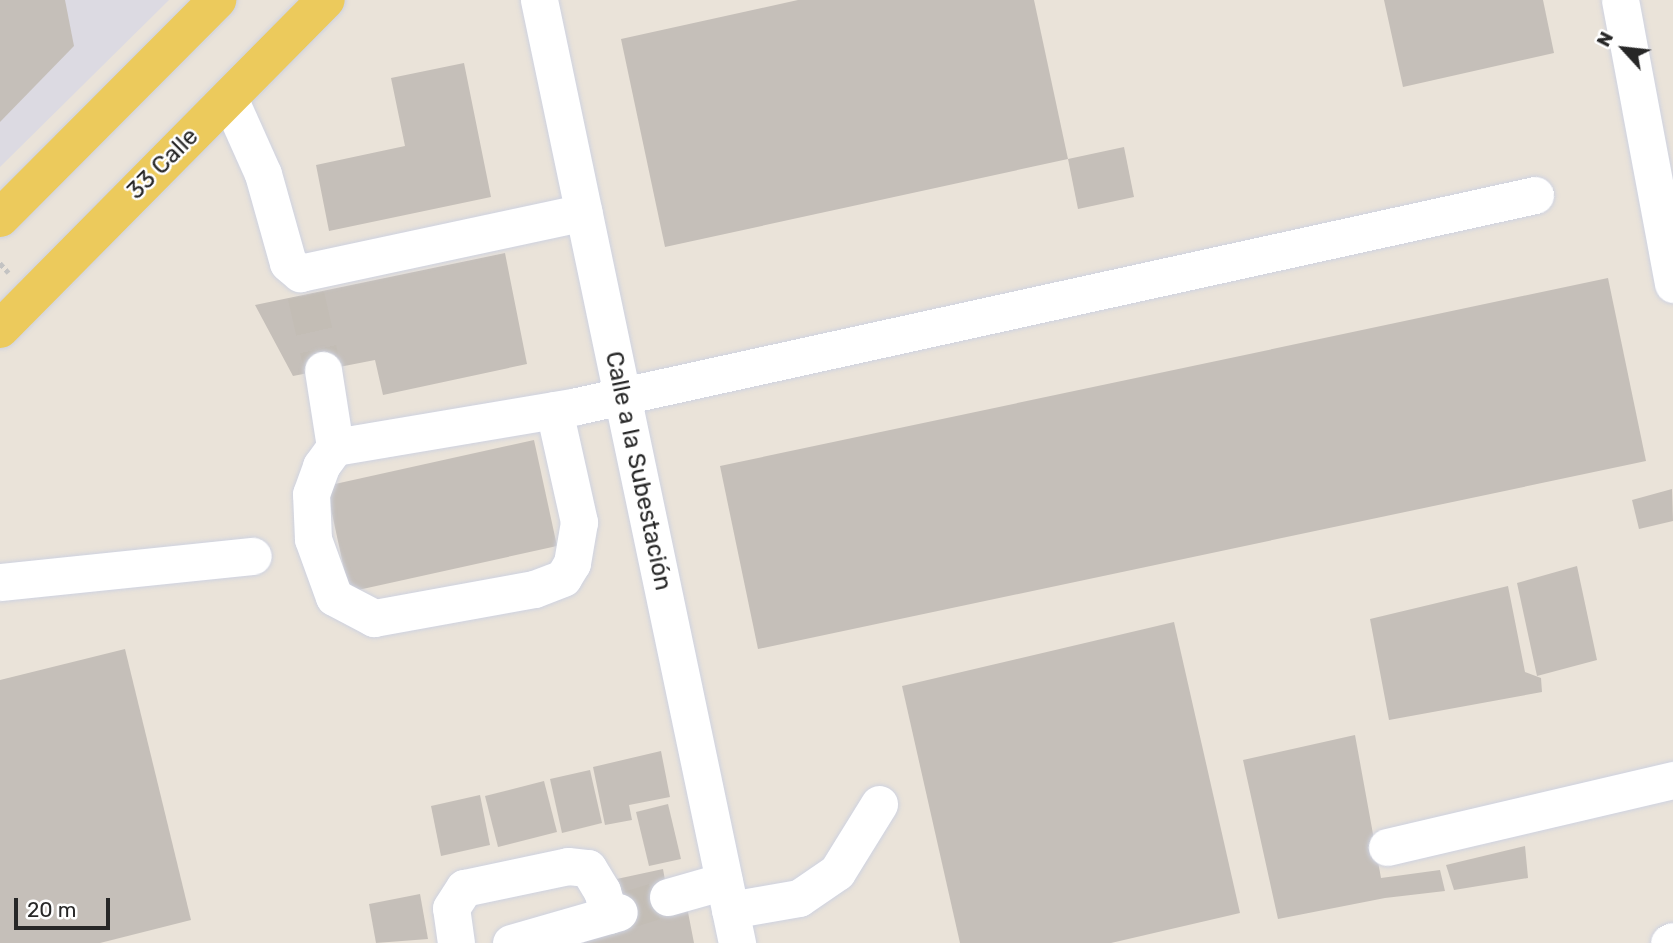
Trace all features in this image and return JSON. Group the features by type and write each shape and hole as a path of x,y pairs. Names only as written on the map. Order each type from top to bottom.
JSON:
{"main road":[{"name":"33 Calle","path":"0,329 327,0"},
{"path":"0,218 207,4"},
{"path":"0,292 98,204 153,174"}],"street":[{"name":"Calle a la Subestación","path":"539,0 731,911"},
{"path":"1620,0 1673,284"},
{"path":"229,98 263,174 288,263 303,284 584,212"},
{"path":"554,410 579,522 572,564 563,578 534,589 374,618 334,597 313,539 311,494 321,466 335,447 554,410 1535,195"},
{"path":"323,370 335,447"},
{"path":"0,582 253,556"},
{"path":"1387,847 1673,780"},
{"path":"668,897 731,911 799,898 837,872 879,804"},
{"path":"456,943 452,908 464,888 568,866 588,868 614,913 511,943"}],"shaded area":[{"path":"0,0 169,0 0,167"}],"building":[{"path":"0,0 65,0 74,46 0,122"},
{"path":"798,0 1034,0 1068,159 665,247 621,39"},
{"path":"1384,0 1543,0 1554,53 1403,87"},
{"path":"464,63 491,197 329,231 316,165 405,146 391,78"},
{"path":"1124,147 1134,197 1078,209 1068,159"},
{"path":"505,253 527,364 383,395 375,360 293,376 255,305"},
{"path":"1608,278 1646,461 758,649 720,466"},
{"path":"534,440 557,546 349,592 326,486"},
{"path":"1672,489 1673,521 1639,529 1632,500"},
{"path":"1577,566 1597,660 1537,676 1517,583"},
{"path":"1508,586 1525,672 1541,678 1542,692 1389,720 1370,619"},
{"path":"1174,622 1240,913 1111,943 960,943 902,686"},
{"path":"125,649 191,920 100,943 0,943 0,680"},
{"path":"1355,735 1381,878 1440,870 1445,891 1385,898 1278,919 1243,760"},
{"path":"661,751 670,797 629,805 632,820 605,825 593,767"},
{"path":"590,770 602,823 562,833 550,779"},
{"path":"544,781 557,832 498,847 485,796"},
{"path":"480,795 490,845 441,856 431,806"},
{"path":"668,804 681,859 649,866 636,812"},
{"path":"1525,846 1528,878 1454,890 1446,865"},
{"path":"663,869 668,897 687,907 694,943 584,943 582,937 612,880"},
{"path":"420,894 428,939 376,943 369,904"}],"tunnel":[{"path":"306,295 323,370"},
{"path":"619,912 668,897"}]}
